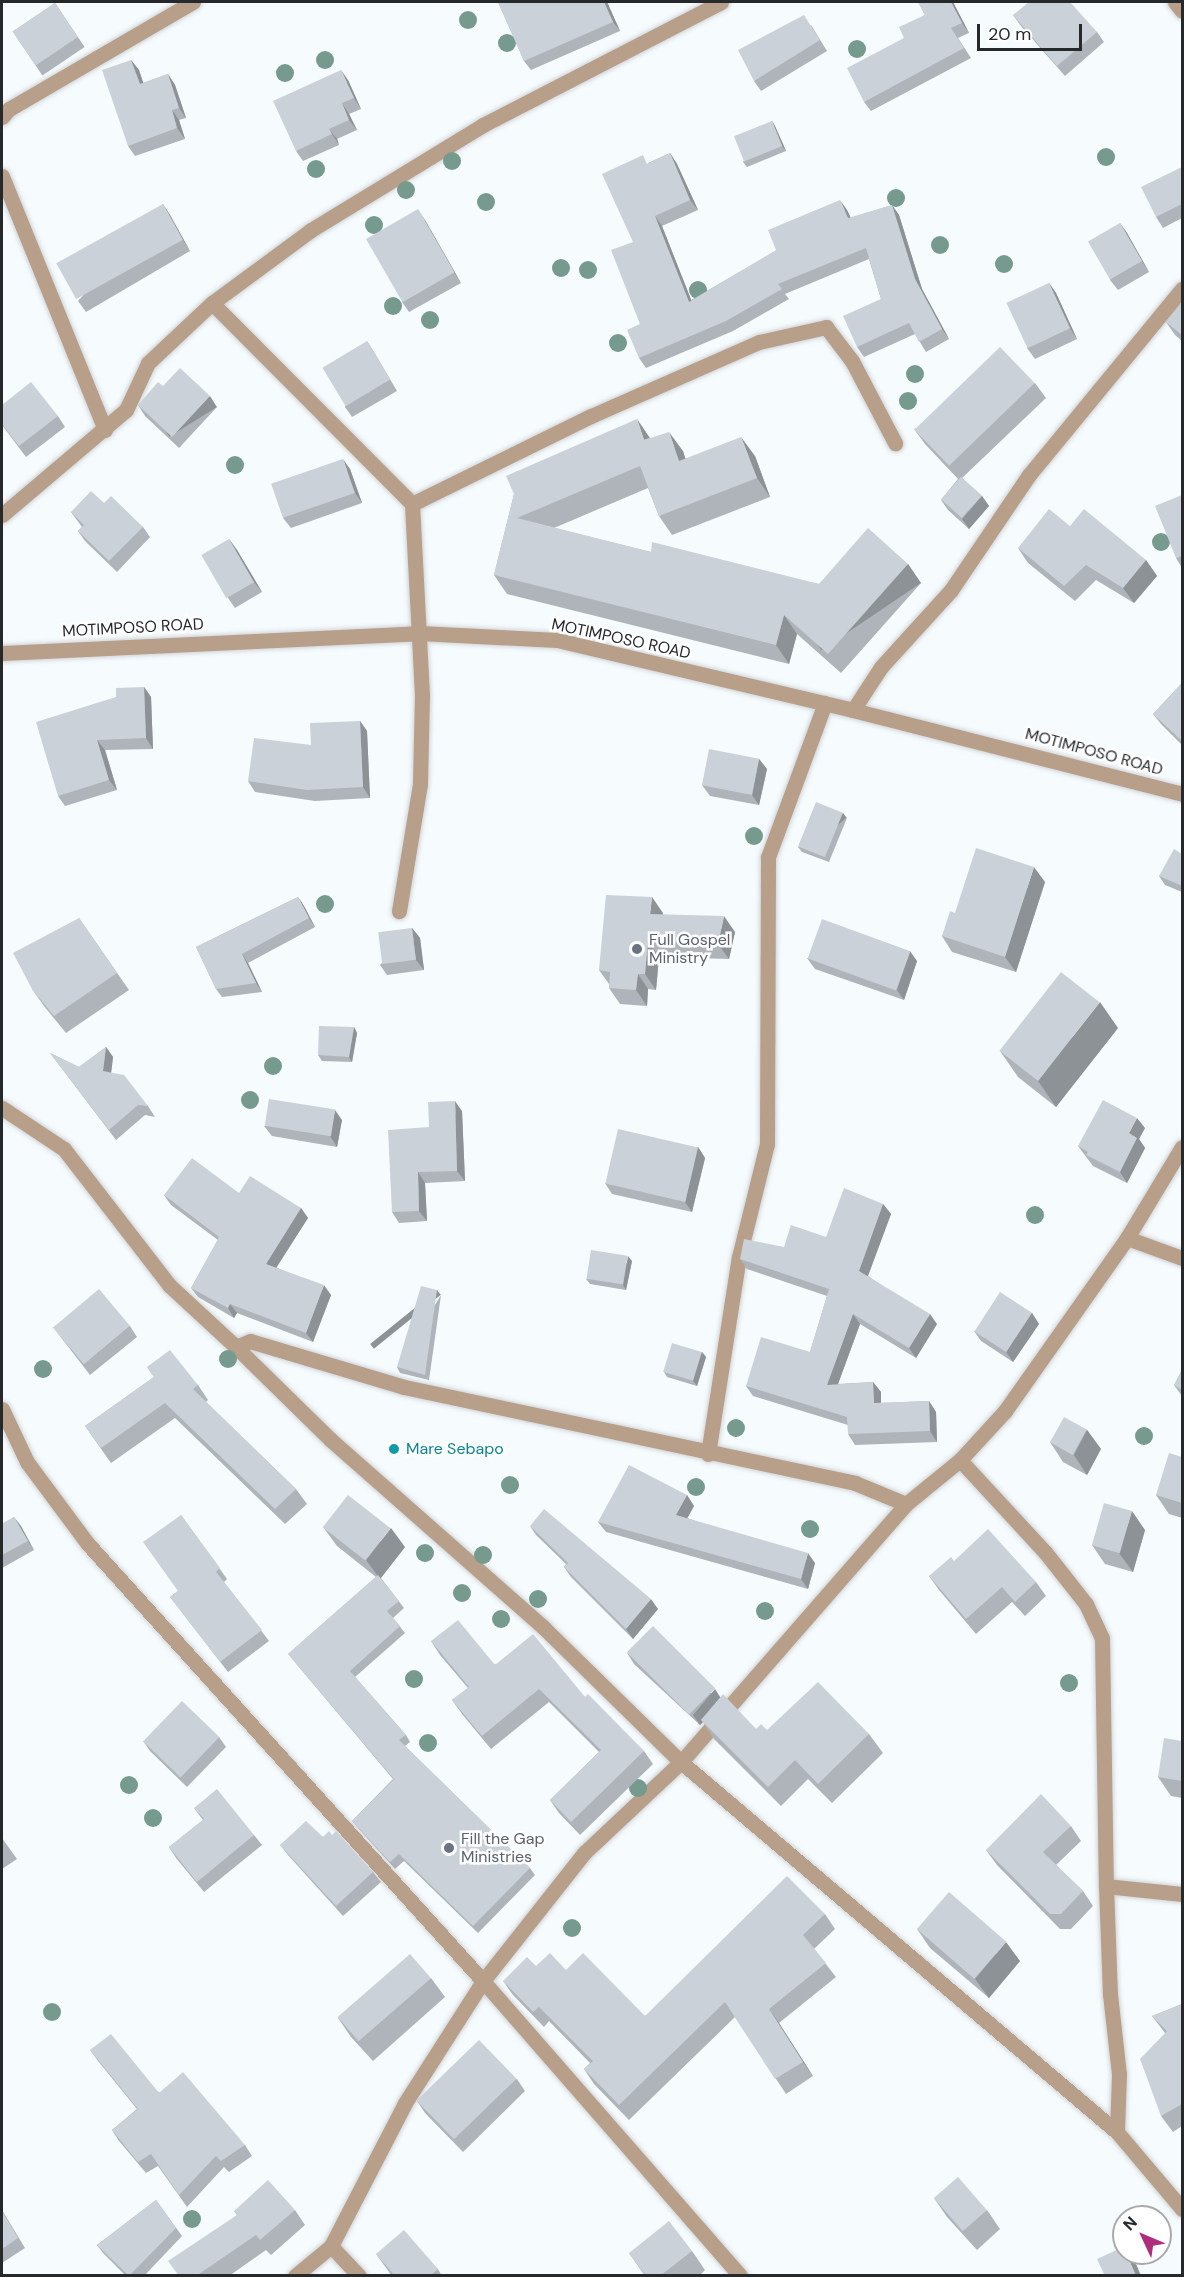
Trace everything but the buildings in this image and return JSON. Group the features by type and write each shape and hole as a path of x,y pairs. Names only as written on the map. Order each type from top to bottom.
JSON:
{"street":[{"path":"2,117 9,108 193,2"},
{"path":"2,515 126,410 148,363 212,303 310,230 483,124 721,2"},
{"path":"1175,2 1182,11"},
{"path":"2,176 105,430"},
{"path":"853,710 881,667 951,590 1029,475 1182,289"},
{"path":"212,303 412,504 419,633 420,784 399,911"},
{"path":"412,504 591,416 759,342 826,327 852,361 895,443"},
{"name":"MOTIMPOSO ROAD","path":"2,653 419,633 557,640 825,703 1182,794"},
{"path":"708,1454 739,1257 767,1144 768,857 825,703"},
{"path":"3,1112 64,1149 169,1285 331,1440 543,1627 681,1762 1117,2132 1182,2209"},
{"path":"295,2276 331,2246 405,2103 483,1981 584,1853 681,1762 906,1504 960,1460 1038,1369 1127,1238 1182,1147"},
{"path":"1127,1238 1182,1258"},
{"path":"236,1347 250,1341 404,1387 855,1484 906,1504"},
{"path":"2,1408 27,1462 95,1552 483,1981 740,2276"},
{"path":"960,1460 1059,1569 1086,1604 1102,1638 1110,1994 1119,2074 1117,2132"},
{"path":"1106,1886 1182,1894"},
{"path":"331,2246 359,2276"}],"place":[{"name":"Full Gospel Ministry","path":"637,949"},
{"name":"Mare Sebapo","path":"394,1449"},
{"name":"Fill the Gap Ministries","path":"449,1848"}]}
